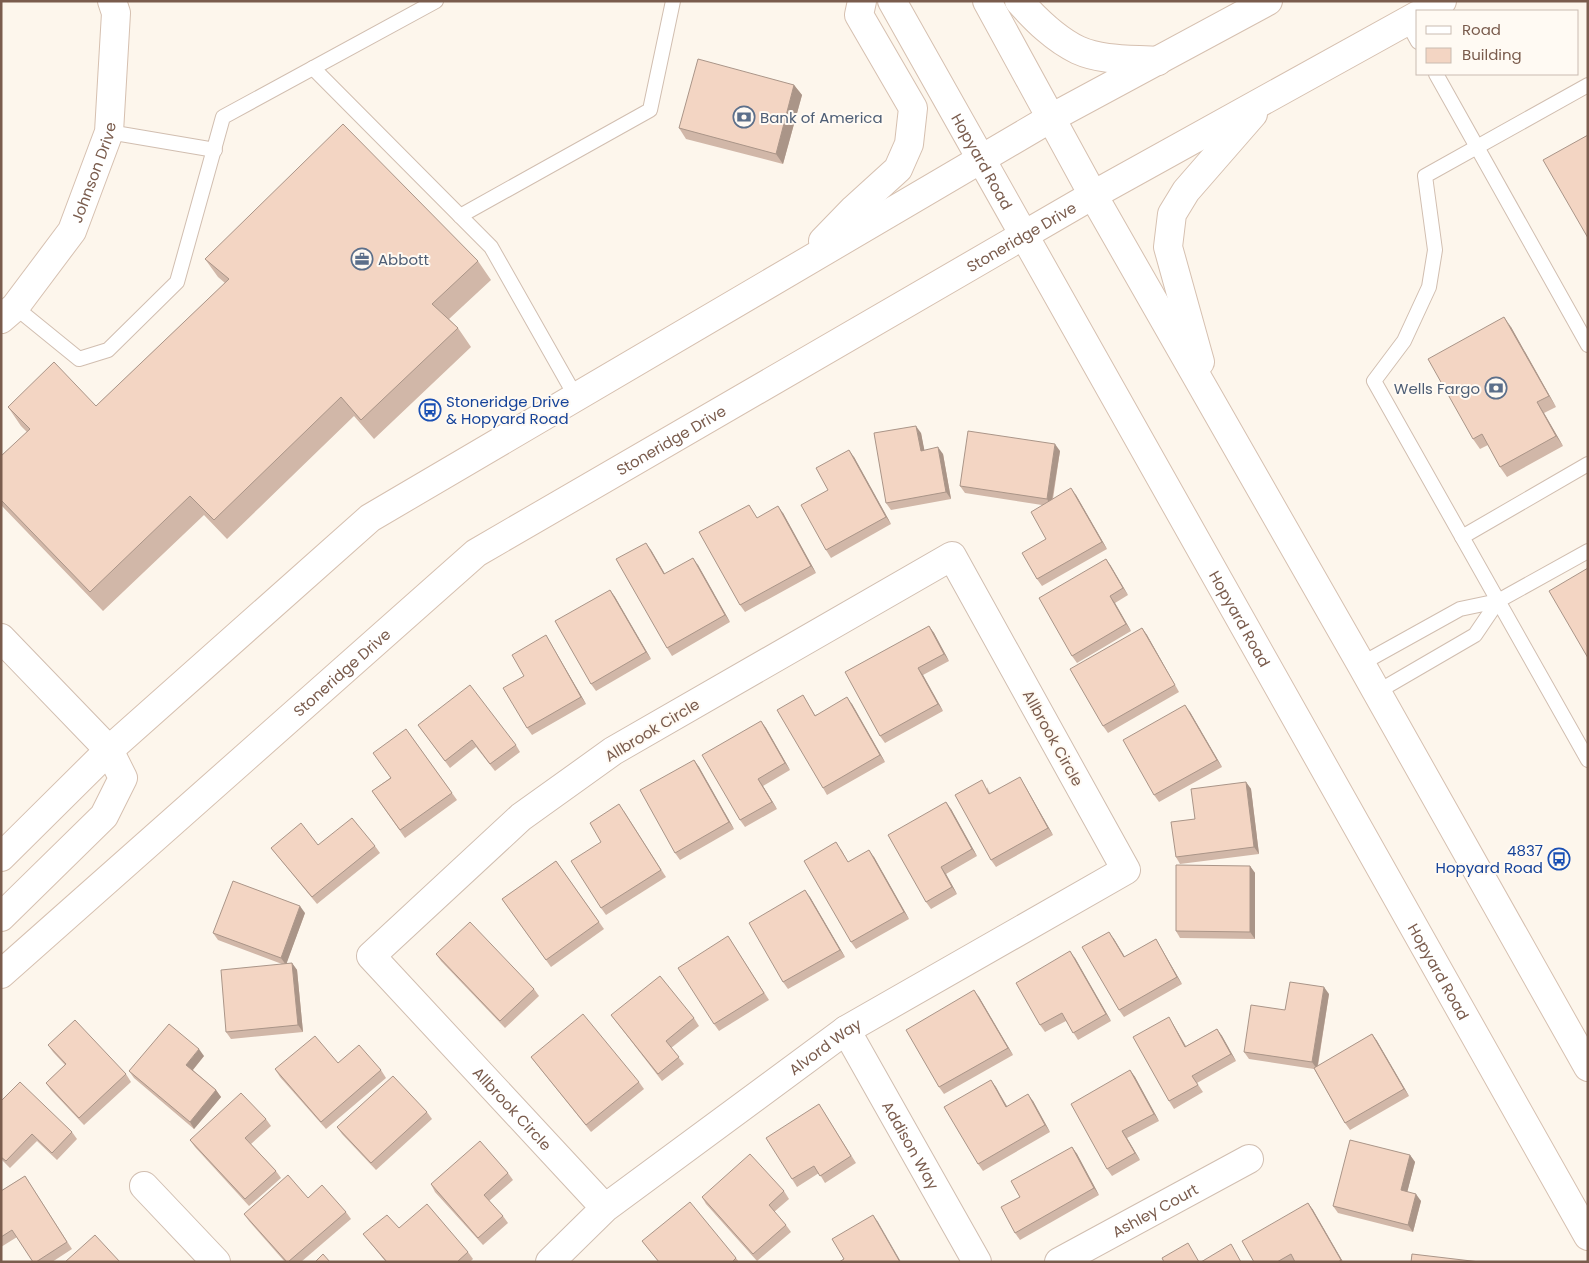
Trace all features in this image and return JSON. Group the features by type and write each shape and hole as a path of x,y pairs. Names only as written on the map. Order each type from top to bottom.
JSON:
{"main road":[{"name":"Johnson Drive","path":"8,312 72,231 109,132 116,13 112,1"},
{"path":"798,267 854,209 898,169 909,144 913,108 859,15 862,1"},
{"name":"Hopyard Road","path":"892,1 1588,1236"},
{"path":"987,1 1093,195 1377,692 1588,1067"},
{"path":"1019,1 1036,19 1079,50 1102,56 1158,61"},
{"path":"1,857 109,750 370,518 1051,118 1268,1"},
{"name":"Stoneridge Drive","path":"1431,10 1442,1"},
{"name":"Stoneridge Drive","path":"1,974 476,553 1093,195 1266,99 1416,23"},
{"path":"1211,402 1168,247 1172,214 1186,190 1266,99"},
{"name":"Allbrook Circle","path":"605,1208 371,956 521,817 614,751 952,556 1126,870"},
{"path":"1,638 109,750 123,778 104,816 1,917"},
{"name":"Alvord Way","path":"550,1262 605,1208 846,1030 1126,870"},
{"name":"Addison Way","path":"846,1030 977,1262"},
{"name":"Ashley Court","path":"1059,1262 1249,1159"},
{"path":"144,1186 216,1262"}],"lane":[{"path":"8,312 79,359 108,350 177,282 223,117 436,1"},
{"path":"460,216 650,110 672,1"},
{"path":"313,68 491,247 576,397"},
{"path":"1437,75 1588,345"},
{"path":"1588,85 1425,176 1435,250 1428,287 1404,341 1374,381 1588,760"},
{"path":"109,132 214,150"},
{"path":"1462,537 1588,464"},
{"path":"1361,664 1460,609 1498,601 1588,551"},
{"path":"1377,692 1475,635 1498,601"}],"building":[{"name":"Bank of America","path":"698,59 794,85 776,154 679,128"},
{"path":"343,124 478,261 432,304 458,328 361,420 341,397 214,520 190,496 90,592 1,500 1,456 30,429 8,407 54,362 96,406 229,279 205,259"},
{"path":"1588,135 1588,238 1543,160"},
{"name":"Wells Fargo","path":"1504,317 1549,396 1537,402 1556,436 1500,467 1482,434 1473,439 1428,359"},
{"path":"916,426 921,451 938,447 946,492 886,503 874,433"},
{"path":"968,431 1055,444 1047,499 960,486"},
{"path":"849,450 886,517 826,550 801,505 828,490 816,468"},
{"path":"1071,488 1102,542 1037,579 1022,553 1046,539 1031,512"},
{"path":"749,505 757,518 778,506 811,566 740,605 699,532"},
{"path":"646,543 664,574 693,558 725,615 667,648 616,559"},
{"path":"1106,559 1123,588 1110,596 1126,624 1072,656 1039,598"},
{"path":"1588,568 1588,658 1549,591"},
{"path":"610,590 646,652 591,684 555,621"},
{"path":"929,626 944,654 918,668 938,704 880,736 845,672"},
{"path":"1142,628 1175,685 1103,726 1070,669"},
{"path":"546,635 581,697 527,728 503,688 524,676 512,655"},
{"path":"470,685 516,745 490,764 472,740 445,761 418,725"},
{"path":"803,695 815,716 847,697 880,755 823,788 777,710"},
{"path":"1185,705 1217,760 1154,795 1123,740"},
{"path":"761,721 785,763 758,779 772,802 740,820 702,755"},
{"path":"406,729 452,793 400,830 372,791 391,778 373,753"},
{"path":"694,760 729,822 675,853 640,790"},
{"path":"1020,777 1048,828 991,860 955,795 982,780 989,794"},
{"path":"1246,782 1254,847 1176,857 1171,822 1195,819 1191,789"},
{"path":"946,802 972,849 941,867 952,887 926,902 888,835"},
{"path":"619,804 661,870 601,908 571,861 601,842 590,823"},
{"path":"352,818 375,846 312,897 271,848 301,823 318,845"},
{"path":"836,842 848,862 869,850 904,912 851,942 804,861"},
{"path":"556,861 599,922 546,960 502,899"},
{"path":"1176,865 1250,866 1250,932 1176,931"},
{"path":"233,881 300,906 281,958 213,933"},
{"path":"805,890 840,950 783,982 749,923"},
{"path":"470,922 534,989 500,1021 436,954"},
{"path":"1109,932 1124,957 1156,939 1177,977 1119,1010 1082,947"},
{"path":"728,936 764,993 714,1024 678,968"},
{"path":"1070,951 1106,1014 1073,1033 1062,1013 1040,1025 1016,983"},
{"path":"292,963 298,1025 226,1032 221,970"},
{"path":"660,976 694,1018 666,1041 679,1057 658,1074 611,1015"},
{"path":"1290,982 1324,987 1312,1062 1244,1052 1251,1005 1285,1010"},
{"path":"974,990 1008,1048 939,1087 906,1030"},
{"path":"583,1014 639,1082 586,1125 531,1057"},
{"path":"1169,1017 1185,1047 1217,1029 1231,1054 1192,1076 1198,1085 1169,1101 1133,1037"},
{"path":"75,1020 126,1074 79,1118 46,1083 66,1064 48,1045"},
{"path":"169,1024 199,1049 186,1065 216,1090 190,1122 129,1071"},
{"path":"1372,1034 1404,1089 1345,1123 1314,1068"},
{"path":"315,1036 338,1063 359,1045 381,1070 321,1122 275,1069"},
{"path":"1130,1070 1154,1114 1122,1131 1135,1153 1107,1169 1071,1104"},
{"path":"393,1076 427,1112 371,1163 337,1127"},
{"path":"991,1080 1006,1107 1028,1094 1045,1125 978,1164 944,1107"},
{"path":"20,1082 72,1132 52,1153 32,1134 6,1161 1,1157 1,1101"},
{"path":"241,1093 266,1119 245,1138 276,1171 245,1199 190,1140"},
{"path":"819,1104 851,1156 820,1176 814,1166 792,1179 766,1138"},
{"path":"1350,1140 1410,1155 1401,1190 1416,1194 1408,1225 1333,1206"},
{"path":"480,1141 508,1173 484,1195 503,1216 478,1238 431,1184"},
{"path":"1072,1147 1094,1188 1015,1233 1001,1207 1020,1197 1011,1181"},
{"path":"750,1154 784,1191 769,1205 786,1225 753,1254 702,1197"},
{"path":"288,1175 308,1198 322,1185 346,1212 287,1262 244,1214"},
{"path":"25,1176 67,1242 36,1262 33,1262 12,1230 1,1237 1,1191"},
{"path":"690,1202 736,1258 732,1262 659,1262 642,1241"},
{"path":"1308,1203 1341,1260 1338,1262 1295,1262 1291,1254 1277,1262 1254,1262 1242,1241"},
{"path":"427,1204 468,1252 457,1262 387,1262 363,1234 387,1215 399,1228"},
{"path":"873,1215 900,1262 839,1262 844,1259 832,1239"},
{"path":"95,1235 120,1262 65,1262"},
{"path":"1188,1243 1199,1262 1164,1262 1162,1258"},
{"path":"1231,1244 1241,1262 1201,1262"},
{"path":"323,1254 330,1262 315,1262"},
{"path":"1412,1254 1480,1262 1411,1262"}],"place":[{"name":"Bank of America","path":"744,117"},
{"name":"Abbott","path":"362,259"},
{"name":"Wells Fargo","path":"1496,388"},
{"name":"Stoneridge Drive & Hopyard Road","path":"430,410"},
{"name":"4837 Hopyard Road","path":"1559,859"}]}
